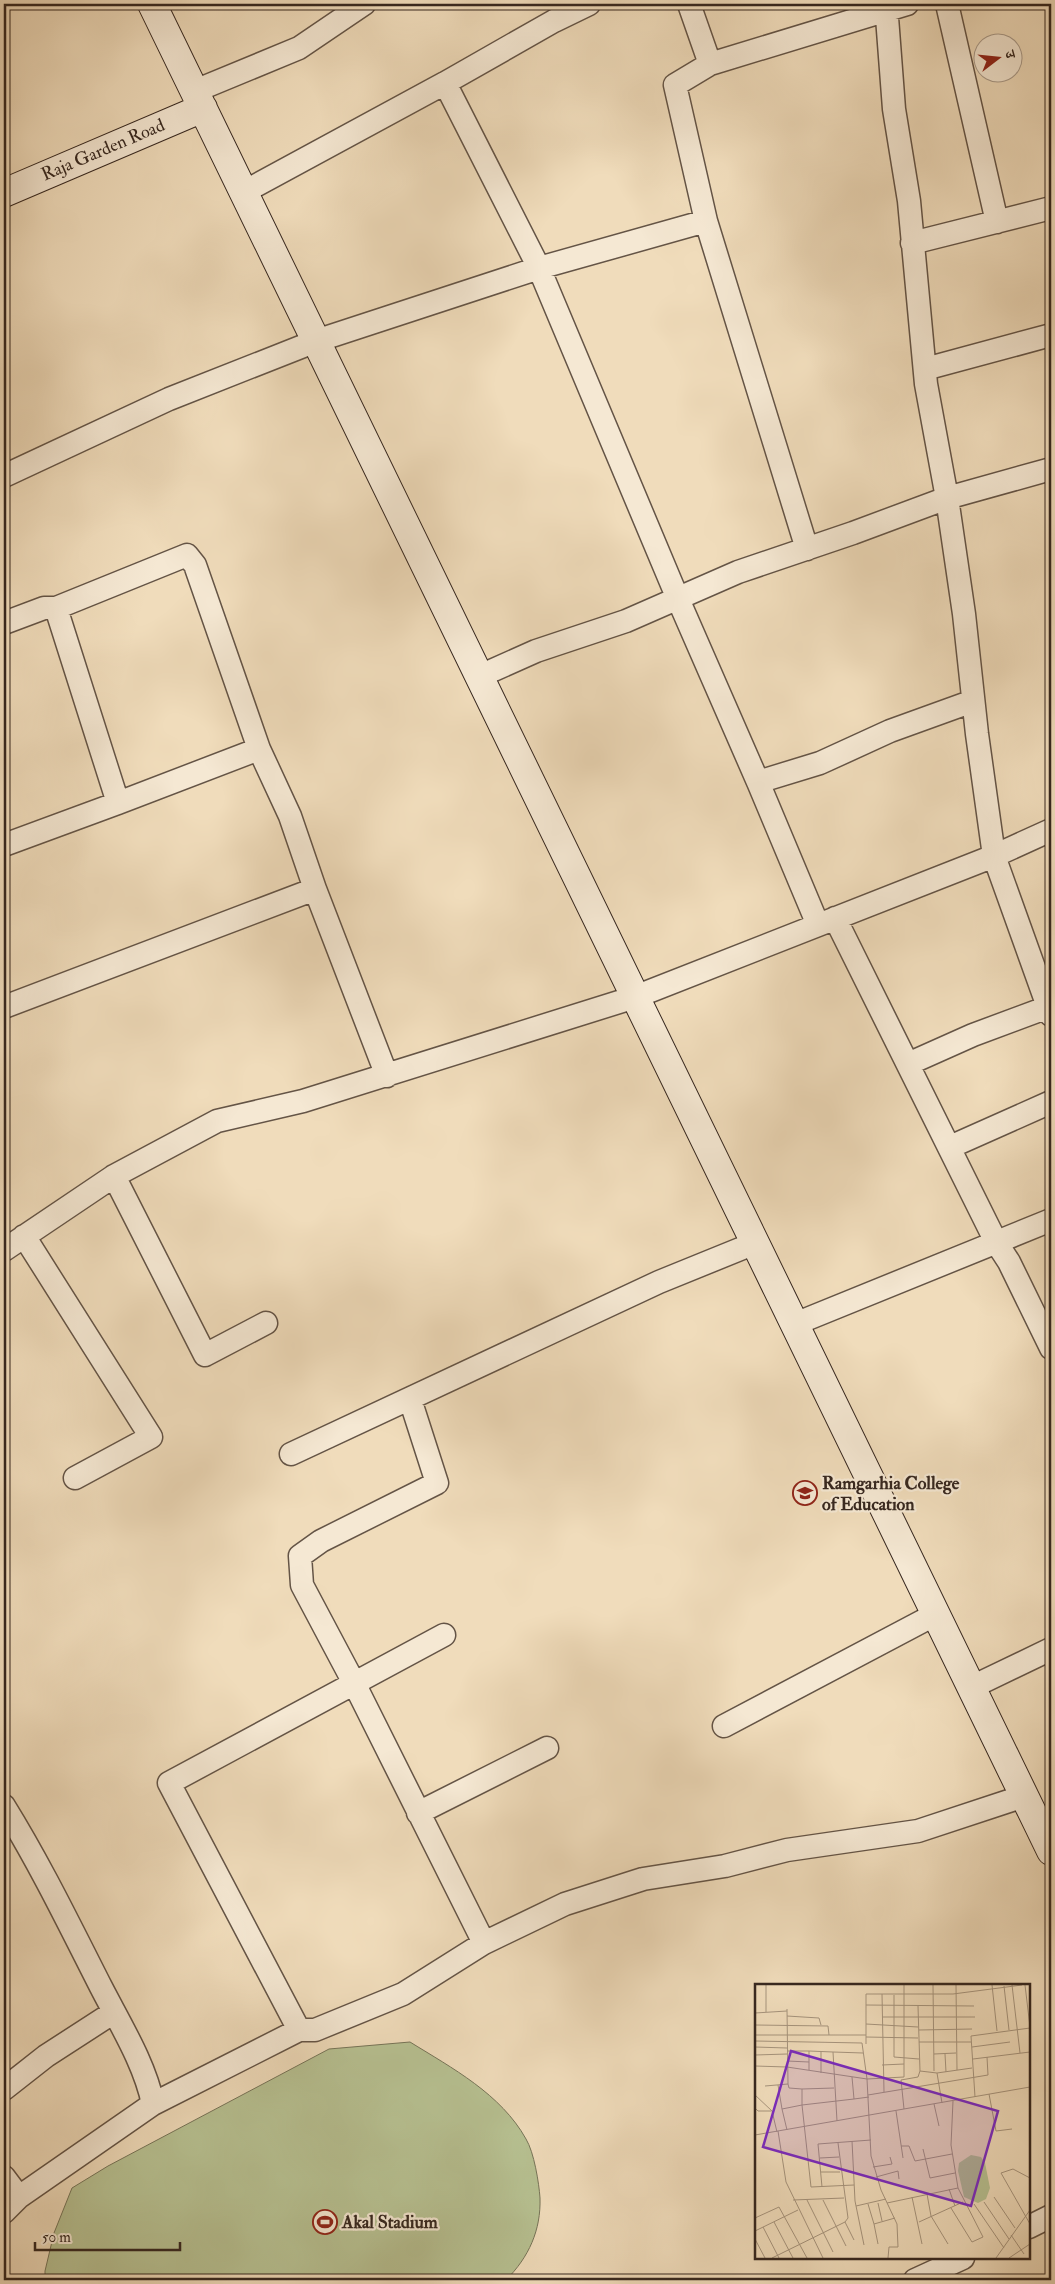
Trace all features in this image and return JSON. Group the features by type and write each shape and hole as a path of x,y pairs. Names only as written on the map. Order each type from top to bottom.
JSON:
{"main road":[{"path":"152,4 1051,1851"},
{"name":"Raja Garden Road","path":"4,192 199,99"}],"street":[{"path":"199,99 299,48 364,4"},
{"path":"244,192 445,83 554,21 589,4"},
{"path":"689,4 710,64"},
{"path":"947,4 998,222"},
{"path":"807,549 706,221 675,85 710,64 894,6 894,109 909,201 925,369 964,614 973,701 994,856 1050,1010 973,1035 908,1064"},
{"path":"445,83 539,268 678,599 758,782 827,922 908,1064 1051,1348"},
{"path":"912,243 1051,208"},
{"path":"4,476 169,399 316,341 539,268 706,221"},
{"path":"925,369 1051,336"},
{"path":"480,676 536,651 626,621 738,572 947,498 1051,469"},
{"path":"4,623 44,608 56,608 187,555 195,565 258,749 290,816 387,1076"},
{"path":"56,608 118,804"},
{"path":"758,782 820,763 890,731 973,701"},
{"path":"4,845 118,804 258,749"},
{"path":"4,1250 114,1176 217,1122 303,1101 387,1076 635,996 994,856 1051,830"},
{"path":"4,1007 316,889"},
{"path":"950,1147 1051,1102"},
{"path":"114,1176 205,1355 266,1323"},
{"path":"795,1324 1051,1220"},
{"path":"24,1236 151,1437 75,1478"},
{"path":"291,1454 659,1282 755,1243"},
{"path":"410,1398 437,1483 321,1541 300,1556 302,1585 354,1683 484,1943"},
{"path":"724,1726 936,1614"},
{"path":"299,2030 169,1783 444,1635"},
{"path":"972,1688 1051,1649"},
{"path":"418,1813 547,1748"},
{"path":"4,2177 11,2204 153,2104 299,2030 315,2030 403,1994 484,1943 565,1904 642,1879 725,1866 787,1850 918,1831 1024,1796"},
{"path":"4,1806 33,1853 114,2012 149,2086 153,2104"},
{"path":"4,2089 46,2056 114,2012"},
{"path":"1030,2226 1051,2216"},
{"path":"915,2280 961,2259"}],"green space":[{"path":"410,2042 459,2072 489,2095 516,2123 529,2145 536,2168 540,2210 532,2242 521,2262 506,2280 45,2280 45,2271 54,2233 72,2188 108,2166 329,2049"}],"place":[{"name":"Ramgarhia College of Education","path":"805,1493"},
{"name":"Akal Stadium","path":"325,2222"}]}
